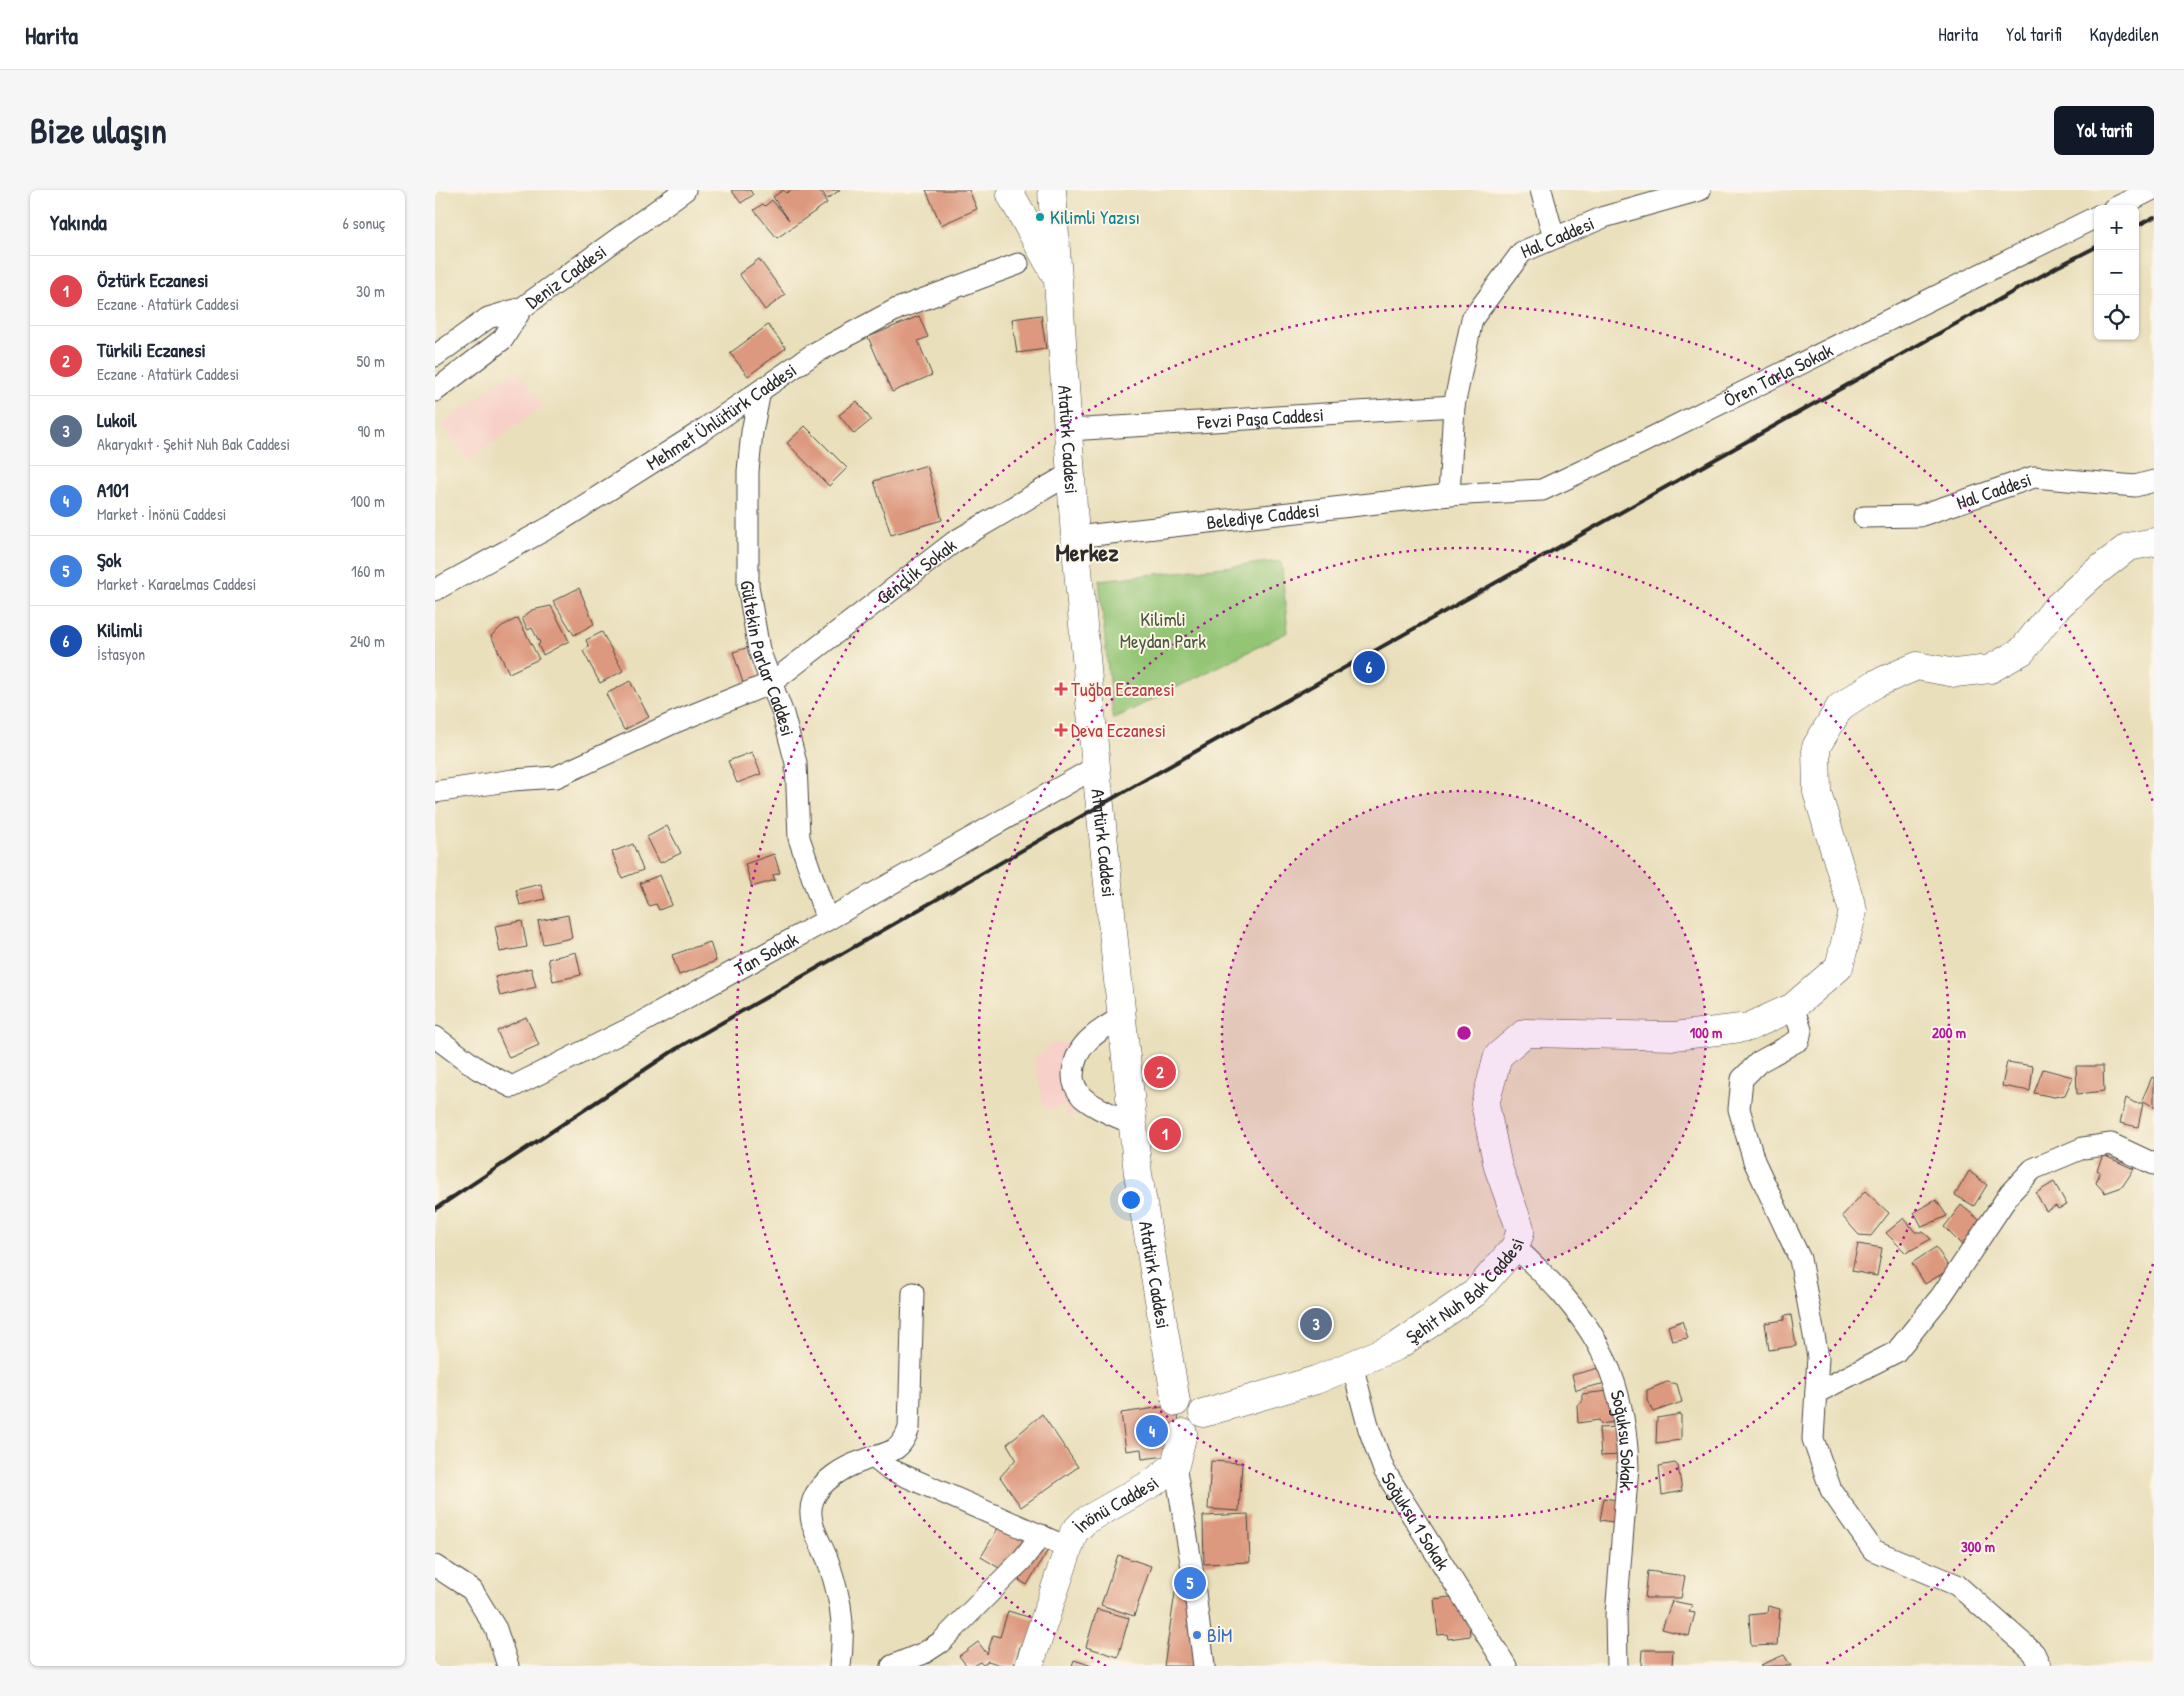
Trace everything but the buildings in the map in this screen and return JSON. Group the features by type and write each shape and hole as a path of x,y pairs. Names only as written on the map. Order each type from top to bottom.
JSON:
{"main road":[{"name":"Atatürk Caddesi","path":"1052,190 1075,537 1095,767 1138,1174 1176,1402"},
{"name":"Atatürk Caddesi","path":"1015,192 1059,282"},
{"name":"Şehit Nuh Bak Caddesi","path":"1203,1413 1316,1380 1397,1346 1475,1293 1515,1247 1521,1233 1520,1228 1498,1167 1485,1104 1498,1056 1525,1033 1675,1036 1749,1027 1793,1007 1839,967 1853,911 1817,792 1816,747 1840,707 1875,684 1917,666 1955,673 1990,669 2022,651 2055,609 2092,575 2128,547 2154,542"},
{"path":"1181,1400 1193,1400 1198,1404 1203,1413 1202,1424 1199,1428 1189,1433 1183,1433 1174,1428 1169,1418 1169,1412 1176,1402 1181,1400"},
{"name":"İnönü Caddesi","path":"1029,1666 1074,1532 1085,1521 1154,1482 1175,1465 1183,1433"}],"street":[{"name":"Deniz Caddesi","path":"435,391 503,339 522,308 685,190"},
{"path":"1541,190 1555,238"},
{"name":"Hal Caddesi","path":"1449,495 1454,406 1472,319 1521,252 1604,217 1700,190"},
{"path":"2121,205 2151,190"},
{"name":"Ören Tarla Sokak","path":"1449,495 1542,490 1639,444 2094,218"},
{"name":"Mehmet Ünlütürk Caddesi","path":"435,590 552,526 760,391 815,353 897,309 1018,264"},
{"path":"435,356 489,318 522,308"},
{"name":"Gültekin Parlar Caddesi","path":"760,391 752,432 748,471 748,586 759,650 783,714 796,763 799,838 827,920"},
{"name":"Fevzi Paşa Caddesi","path":"1069,430 1454,406"},
{"name":"Gençlik Sokak","path":"435,792 513,780 556,777 673,723 771,683 954,542 1071,473"},
{"name":"Hal Caddesi","path":"1863,517 1919,516 2034,477 2135,486 2154,481"},
{"name":"Belediye Caddesi","path":"1075,537 1449,495"},
{"name":"Tan Sokak","path":"435,1037 478,1068 512,1088 637,1025 827,920 1095,767"},
{"path":"1793,1007 1801,1030 1799,1040 1759,1062 1742,1079 1739,1109 1754,1160 1800,1259 1818,1357 1813,1439 1831,1490 1873,1550 1957,1585 2035,1653 2040,1666"},
{"path":"1122,1017 1091,1037 1080,1049 1073,1070 1073,1080 1082,1097 1133,1124"},
{"path":"1816,1393 1896,1352 1942,1295 2009,1193 2033,1169 2083,1148 2111,1144 2154,1164"},
{"name":"Soğuksu Sokak","path":"1515,1247 1564,1294 1588,1326 1608,1364 1621,1403 1626,1438 1627,1467 1615,1615 1617,1666"},
{"path":"840,1666 842,1645 840,1605 828,1562 812,1522 811,1506 818,1491 832,1478 851,1465 873,1457 883,1456 899,1447 909,1428 913,1293"},
{"name":"Soğuksu 1 Sokak","path":"1352,1365 1369,1430 1384,1470 1506,1666"},
{"path":"873,1457 887,1468 1069,1548"},
{"path":"1175,1465 1192,1568 1204,1666"},
{"path":"892,1666 924,1653 941,1642 1022,1560 1041,1535"},
{"path":"435,1566 472,1590 496,1629 508,1666"}],"shaded area":[{"path":"516,369 543,405 469,461 441,425"},
{"path":"1070,1042 1085,1108 1074,1110 1075,1116 1067,1118 1065,1106 1044,1110 1034,1055 1045,1053 1044,1046"}],"green space":[{"name":"Kilimli Meydan Park","path":"1281,561 1288,632 1113,719 1099,580"}],"railway":[{"path":"2139,225 2154,217"},
{"path":"435,1209 676,1049 1136,785 2057,267 2094,248"}],"place":[{"name":"Kilimli Yazısı","path":"1040,217"},
{"name":"Kilimli","path":"1369,667"},
{"name":"Tuğba Eczanesi","path":"1061,689"},
{"name":"Deva Eczanesi","path":"1061,730"},
{"name":"Türkili Eczanesi","path":"1160,1072"},
{"name":"Öztürk Eczanesi","path":"1165,1134"},
{"name":"Lukoil","path":"1316,1324"},
{"name":"A101","path":"1152,1431"},
{"name":"Şok","path":"1190,1583"},
{"name":"BİM","path":"1197,1635"}],"district":[{"name":"Merkez","path":"1087,552"}]}
